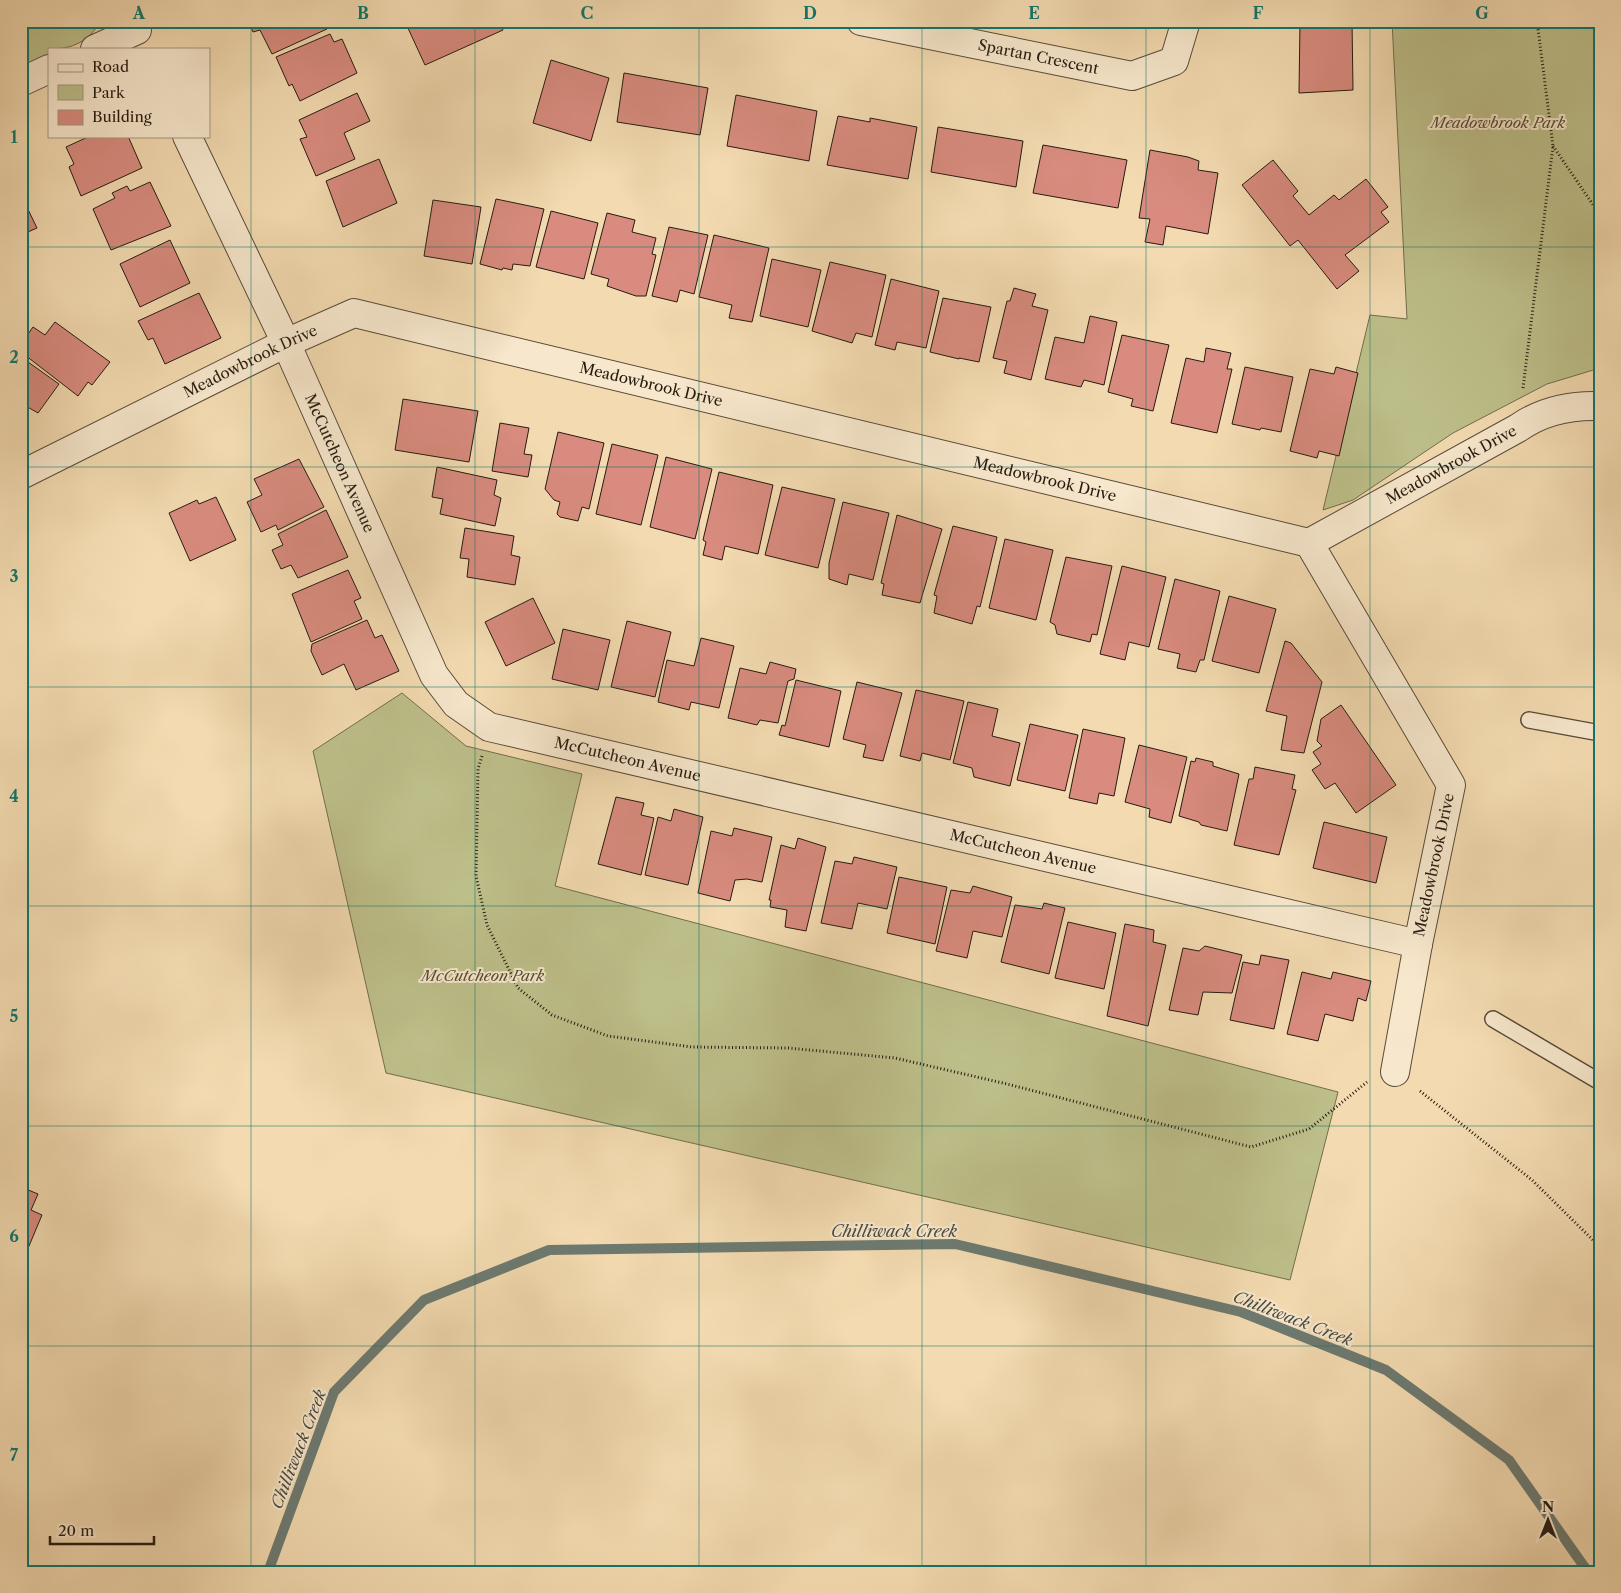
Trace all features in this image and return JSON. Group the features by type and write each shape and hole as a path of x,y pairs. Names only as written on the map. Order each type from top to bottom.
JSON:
{"street":[{"name":"Spartan Crescent","path":"861,21 1132,76 1174,61 1186,21"},
{"path":"98,48 139,33"},
{"path":"21,82 48,69"},
{"name":"McCutcheon Avenue","path":"189,138 286,342 434,675 456,704 489,727 1418,944"},
{"name":"Meadowbrook Drive","path":"21,475 286,342 354,313 1309,543 1533,418 1578,406 1600,406"},
{"name":"Meadowbrook Drive","path":"1309,543 1450,784 1395,1072"}],"lane":[{"path":"1529,720 1600,733"},
{"path":"1493,1019 1600,1082"}],"path":[{"path":"1518,428 1553,146 1537,21"},
{"path":"1553,146 1600,215"},
{"path":"489,727 478,769 476,876 487,925 518,988 552,1015 608,1036 692,1047 788,1048 895,1058 1007,1084 1251,1147 1309,1129 1369,1080 1395,1072 1532,1180 1600,1247"}],"green space":[{"path":"21,21 101,21 91,34 79,43 65,48 48,48 48,56 28,65 21,50"},
{"name":"Meadowbrook Park","path":"1392,21 1600,21 1600,368 1547,384 1453,433 1353,500 1323,510 1370,315 1407,319"},
{"name":"McCutcheon Park","path":"402,693 466,746 582,774 555,886 1338,1092 1290,1280 386,1073 313,751"}],"building":[{"path":"248,21 324,21 327,29 272,54 260,30 253,32"},
{"path":"417,21 499,21 503,30 425,65 407,26"},
{"path":"1300,21 1352,21 1353,90 1299,93"},
{"path":"330,34 334,42 342,39 357,73 300,101 292,84 289,86 276,57"},
{"path":"551,60 609,78 591,141 533,123"},
{"path":"624,73 708,88 700,135 617,122"},
{"path":"357,93 370,121 344,133 355,159 316,176 300,139 307,137 299,120"},
{"path":"736,95 817,111 809,161 727,146"},
{"path":"838,116 870,122 870,118 917,127 908,179 827,165"},
{"path":"938,127 1023,141 1016,187 931,172"},
{"path":"86,138 129,138 142,168 81,196 69,167 74,164 66,147"},
{"path":"1043,145 1127,160 1118,208 1033,193"},
{"path":"1150,150 1188,157 1199,161 1198,170 1218,173 1208,234 1166,226 1163,245 1145,242 1150,219 1139,218"},
{"path":"379,159 397,203 343,227 326,181"},
{"path":"1273,160 1298,191 1293,196 1309,215 1334,195 1339,200 1366,179 1388,207 1381,212 1389,222 1345,255 1359,271 1337,289 1298,240 1290,246 1242,185"},
{"path":"150,182 171,226 111,250 93,209 115,198 112,193 127,186 130,191"},
{"path":"21,195 37,228 21,235"},
{"path":"496,199 544,209 530,266 513,264 512,270 503,268 502,270 480,264"},
{"path":"433,200 481,207 472,264 424,256"},
{"path":"551,211 598,223 584,279 536,267"},
{"path":"607,213 635,220 632,232 656,238 652,254 656,255 646,296 636,296 607,286 609,279 591,274"},
{"path":"669,227 708,235 694,294 680,290 677,302 652,296"},
{"path":"714,235 769,248 752,322 729,318 732,305 699,297"},
{"path":"170,240 190,283 140,307 120,264"},
{"path":"772,259 821,270 808,327 760,316"},
{"path":"830,262 886,275 872,337 856,333 852,343 812,331"},
{"path":"891,279 939,291 926,348 897,342 895,350 875,345"},
{"path":"1014,288 1036,294 1032,306 1048,310 1031,380 1004,373 1007,361 993,358 1007,301 1010,301"},
{"path":"199,293 221,338 165,364 153,338 148,340 138,321"},
{"path":"943,298 991,307 979,362 930,352"},
{"path":"1090,316 1117,322 1104,385 1084,380 1081,387 1045,379 1055,337 1084,343"},
{"path":"55,322 110,362 92,385 88,382 78,396 21,352 21,344 33,327 45,335"},
{"path":"1122,335 1169,345 1153,411 1131,406 1133,399 1108,392"},
{"path":"1206,348 1231,353 1227,369 1232,369 1217,433 1171,423 1186,358 1204,362"},
{"path":"21,357 59,384 38,413 24,405 21,409"},
{"path":"1245,367 1293,377 1281,432 1232,424"},
{"path":"1336,367 1358,373 1339,456 1319,451 1317,458 1290,451 1310,369 1334,374"},
{"path":"403,399 478,411 469,462 395,450"},
{"path":"500,423 529,428 524,454 532,455 528,477 492,471"},
{"path":"558,432 604,443 589,509 582,507 578,521 560,517 557,514 560,502 554,500 545,489"},
{"path":"612,444 658,455 641,525 596,514"},
{"path":"666,457 712,469 695,539 650,527"},
{"path":"299,459 324,507 278,530 276,525 261,532 247,502 262,495 254,479"},
{"path":"437,467 497,480 494,495 501,498 495,526 440,514 443,499 432,497"},
{"path":"719,472 773,485 758,554 725,546 722,560 703,555 706,542 703,540"},
{"path":"782,487 835,499 818,568 765,555"},
{"path":"216,497 236,540 190,561 169,513 197,500 199,504"},
{"path":"843,502 889,513 873,580 849,574 847,585 829,579 829,563"},
{"path":"326,510 348,557 298,578 291,565 281,569 272,550 283,545 278,534"},
{"path":"897,515 942,529 920,603 882,595 884,584 881,583"},
{"path":"953,526 997,537 980,607 977,606 972,624 934,613 937,596 934,595"},
{"path":"465,528 514,536 511,555 520,557 515,585 467,577 469,559 460,558"},
{"path":"1005,539 1053,550 1036,620 989,608"},
{"path":"1066,557 1112,566 1097,635 1092,634 1090,642 1057,634 1055,625 1050,622"},
{"path":"1122,566 1166,577 1149,647 1129,642 1125,660 1100,654"},
{"path":"348,570 361,598 354,601 362,619 311,642 292,594"},
{"path":"1175,579 1220,591 1204,660 1200,660 1196,672 1177,668 1180,654 1158,649"},
{"path":"1229,596 1276,609 1259,673 1212,661"},
{"path":"533,598 555,643 506,666 485,622"},
{"path":"367,620 375,638 382,635 399,671 356,690 344,664 322,675 311,651 312,644"},
{"path":"627,621 671,632 655,697 611,687"},
{"path":"563,629 610,640 598,690 552,679"},
{"path":"701,638 734,646 719,708 691,702 689,710 658,702 667,660 694,666"},
{"path":"1285,641 1291,643 1322,682 1304,753 1281,750 1287,716 1266,711"},
{"path":"770,662 796,669 794,679 788,681 778,723 760,720 757,725 728,718 740,668 766,674"},
{"path":"796,680 841,691 829,747 779,735 782,725 785,726"},
{"path":"857,682 902,693 883,761 863,757 866,745 843,739"},
{"path":"916,690 964,701 950,760 922,753 920,761 900,756"},
{"path":"968,702 998,709 992,736 1020,743 1010,786 974,777 972,768 953,763"},
{"path":"1341,705 1396,785 1356,813 1335,783 1325,789 1312,770 1321,764 1313,752 1322,746 1317,741 1321,719"},
{"path":"1030,724 1078,735 1065,791 1017,780"},
{"path":"1083,729 1125,738 1114,796 1099,793 1097,804 1069,798"},
{"path":"1139,745 1187,757 1171,823 1149,817 1150,809 1125,802"},
{"path":"1196,758 1213,762 1213,766 1239,774 1227,831 1201,825 1199,822 1179,816 1191,761 1195,762"},
{"path":"1255,767 1295,775 1292,789 1296,790 1279,855 1234,845 1249,779 1253,779"},
{"path":"616,797 644,803 641,815 654,818 641,875 598,864"},
{"path":"674,809 703,817 688,885 645,875 658,817 671,821"},
{"path":"1324,822 1387,837 1376,883 1313,868"},
{"path":"734,828 772,837 762,882 747,879 735,880 730,901 698,893 711,831 732,836"},
{"path":"798,838 826,847 806,931 785,927 787,910 770,907 771,900 769,900 781,845 795,849"},
{"path":"854,857 897,867 887,909 858,903 852,929 821,923 835,861 852,864"},
{"path":"899,877 947,887 935,944 887,933"},
{"path":"973,886 1012,897 1002,937 973,931 967,958 936,951 951,890 970,893"},
{"path":"1044,903 1065,908 1049,974 1001,962 1015,905 1042,909"},
{"path":"1068,922 1116,933 1104,989 1055,978"},
{"path":"1125,924 1154,930 1153,942 1166,945 1148,1026 1107,1016"},
{"path":"1205,946 1242,955 1232,993 1203,992 1198,1015 1169,1010 1183,948 1199,951"},
{"path":"1261,955 1289,960 1274,1029 1230,1020 1243,962 1259,965"},
{"path":"1302,972 1331,979 1333,972 1371,981 1366,1001 1358,998 1353,1021 1325,1014 1318,1041 1287,1034"},
{"path":"21,1187 38,1194 31,1210 42,1215 21,1265"}],"waterway":[{"name":"Chilliwack Creek","path":"268,1572 334,1392 424,1300 549,1250 955,1244 1241,1312 1386,1370 1509,1460 1588,1572"}]}
